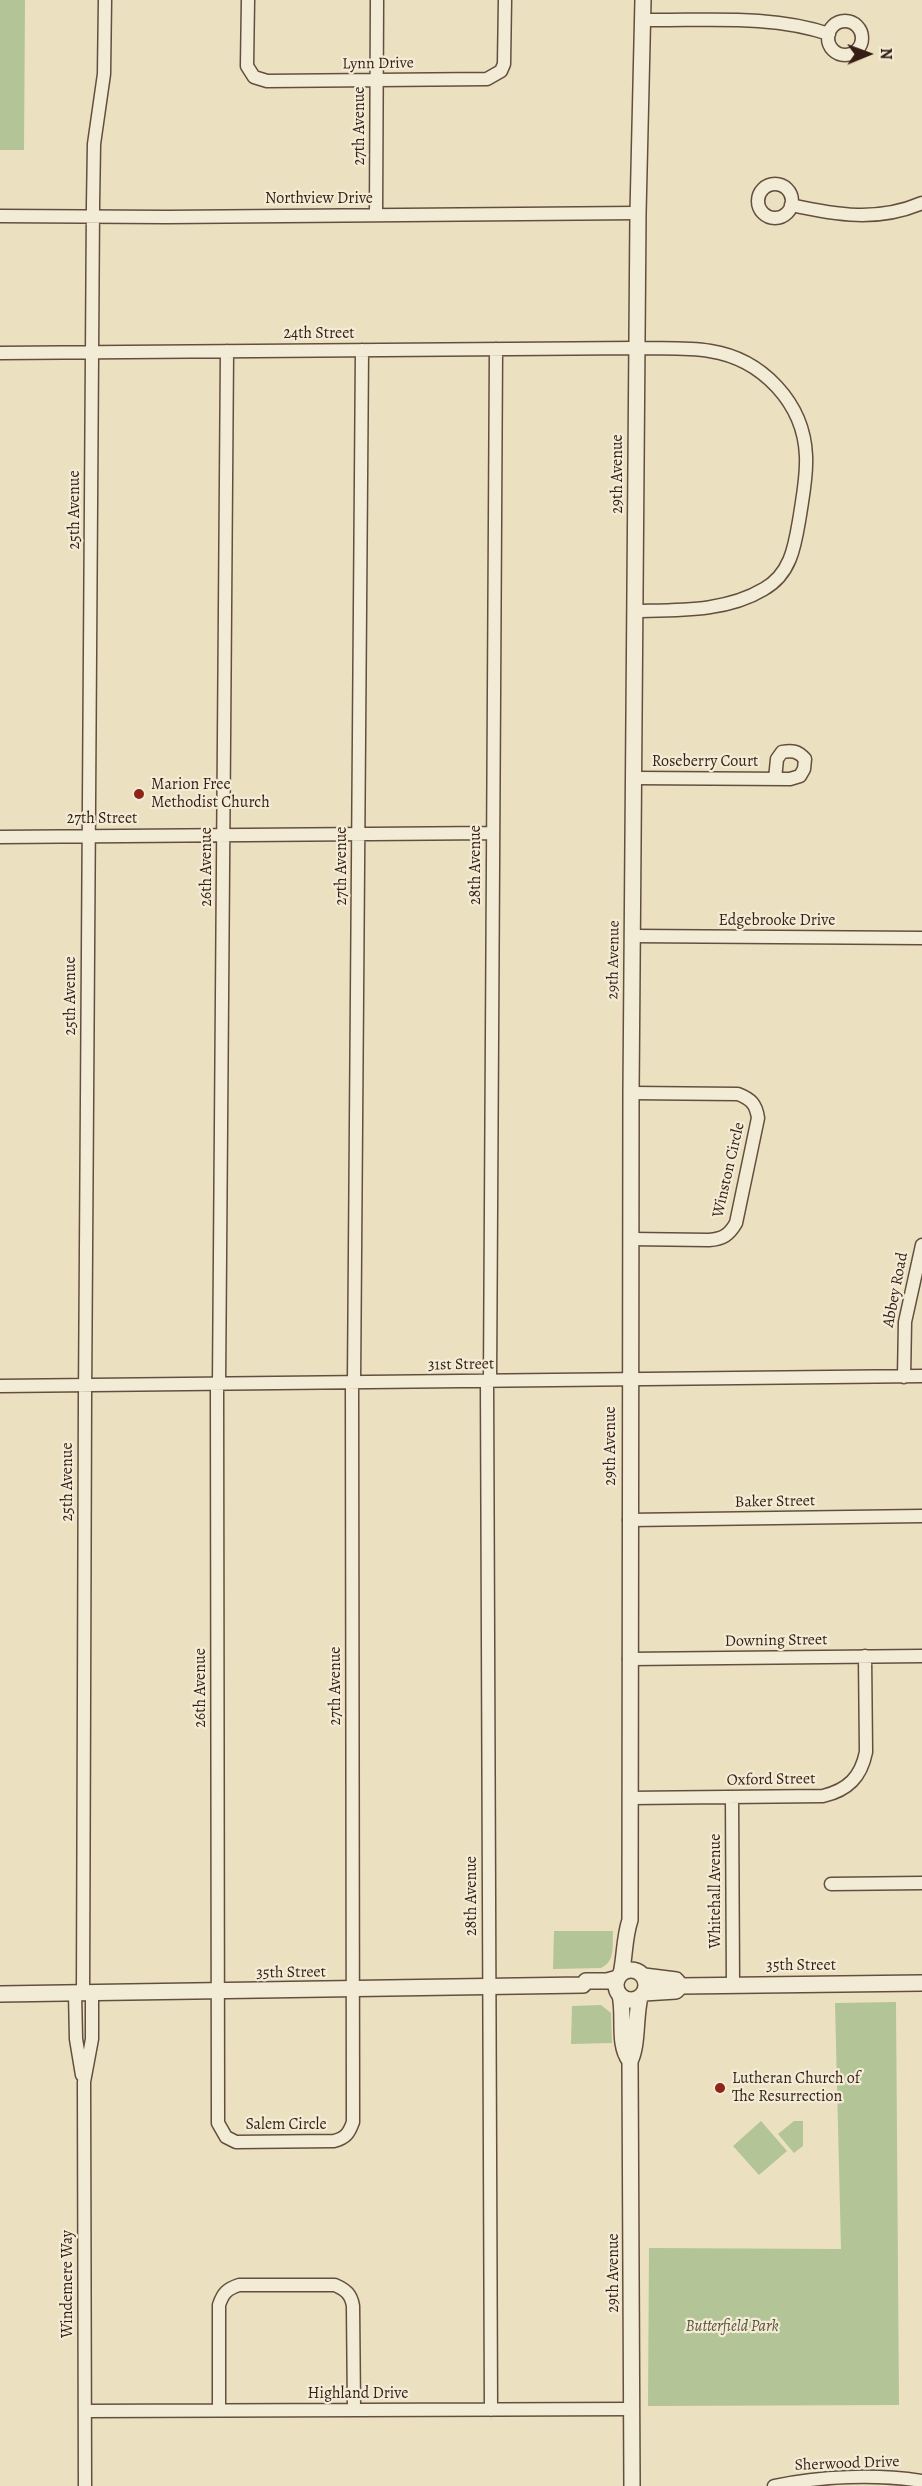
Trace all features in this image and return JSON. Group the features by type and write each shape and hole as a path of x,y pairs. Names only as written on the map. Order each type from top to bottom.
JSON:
{"street":[{"name":"25th Avenue","path":"83,1993 93,215 94,144 105,74 105,0"},
{"name":"Lynn Drive","path":"248,0 247,66 254,77 267,81 487,79 501,71 505,57 505,0"},
{"name":"27th Avenue","path":"376,215 377,0"},
{"name":"29th Avenue","path":"630,2061 624,2053 623,2006 619,1985 625,1958 626,1932 630,1920 629,1379 638,213 643,0"},
{"path":"644,20 774,22 807,26 829,34"},
{"path":"791,205 827,213 860,216 896,212 922,203"},
{"name":"Northview Drive","path":"0,216 638,213"},
{"name":"24th Street","path":"0,353 638,348 698,349 722,353 741,360 771,380 783,393 798,420 806,454 806,480 794,551 787,567 777,580 749,597 699,609 635,611"},
{"name":"28th Avenue","path":"491,2410 488,1381 496,349"},
{"name":"27th Avenue","path":"353,1990 353,1382 362,350"},
{"name":"26th Avenue","path":"218,1991 218,1384 228,351"},
{"name":"Roseberry Court","path":"635,778 775,779"},
{"name":"27th Street","path":"0,837 493,833"},
{"name":"Edgebrooke Drive","path":"632,936 922,938"},
{"name":"Winston Circle","path":"630,1239 709,1240 721,1239 730,1233 736,1223 758,1118 756,1106 749,1098 738,1094 631,1093"},
{"name":"Abbey Road","path":"904,1377 905,1322 922,1245"},
{"name":"31st Street","path":"0,1386 922,1376"},
{"name":"Baker Street","path":"629,1520 922,1516"},
{"name":"Oxford Street","path":"630,1798 823,1796 845,1788 856,1778 863,1766 866,1752 865,1656"},
{"name":"Downing Street","path":"630,1659 922,1656"},
{"name":"Whitehall Avenue","path":"732,1797 733,1985"},
{"path":"831,1884 922,1883"},
{"name":"29th Avenue","path":"630,1920 641,1974"},
{"path":"629,1970 641,1974 646,1985 642,1995 628,2000 619,1985 629,1970"},
{"name":"35th Street","path":"641,1974 676,1980 681,1986"},
{"name":"35th Street","path":"0,1994 488,1988 583,1985 586,1981 607,1981 619,1985"},
{"name":"35th Street","path":"642,1995 676,1991 681,1986 922,1983"},
{"name":"Salem Circle","path":"218,1991 218,2123 226,2138 236,2142 334,2141 344,2139 350,2132 354,2122 353,1990"},
{"name":"Windemere Way","path":"83,1993 76,2039 84,2082 85,2486"},
{"name":"29th Avenue","path":"632,2486 630,2061 635,2052 635,2022 642,1995"},
{"path":"219,2410 219,2305 229,2288 239,2285 335,2285 345,2290 351,2297 354,2410"},
{"name":"Highland Drive","path":"85,2411 632,2409"},
{"name":"Sherwood Drive","path":"774,2486 791,2482 888,2476 922,2481"}],"green space":[{"path":"0,0 25,0 24,150 0,150"},
{"path":"554,1931 613,1931 609,1961 601,1968 553,1969"},
{"name":"Butterfield Park","path":"896,2002 899,2405 648,2406 649,2248 841,2249 835,2003"},
{"path":"601,2005 611,2013 612,2043 571,2044 572,2006"},
{"path":"761,2121 787,2151 759,2175 733,2146"},
{"path":"794,2121 803,2121 803,2146 794,2153 778,2134"}],"place":[{"name":"Marion Free Methodist Church","path":"139,794"},
{"name":"Lutheran Church of The Resurrection","path":"720,2088"}]}
